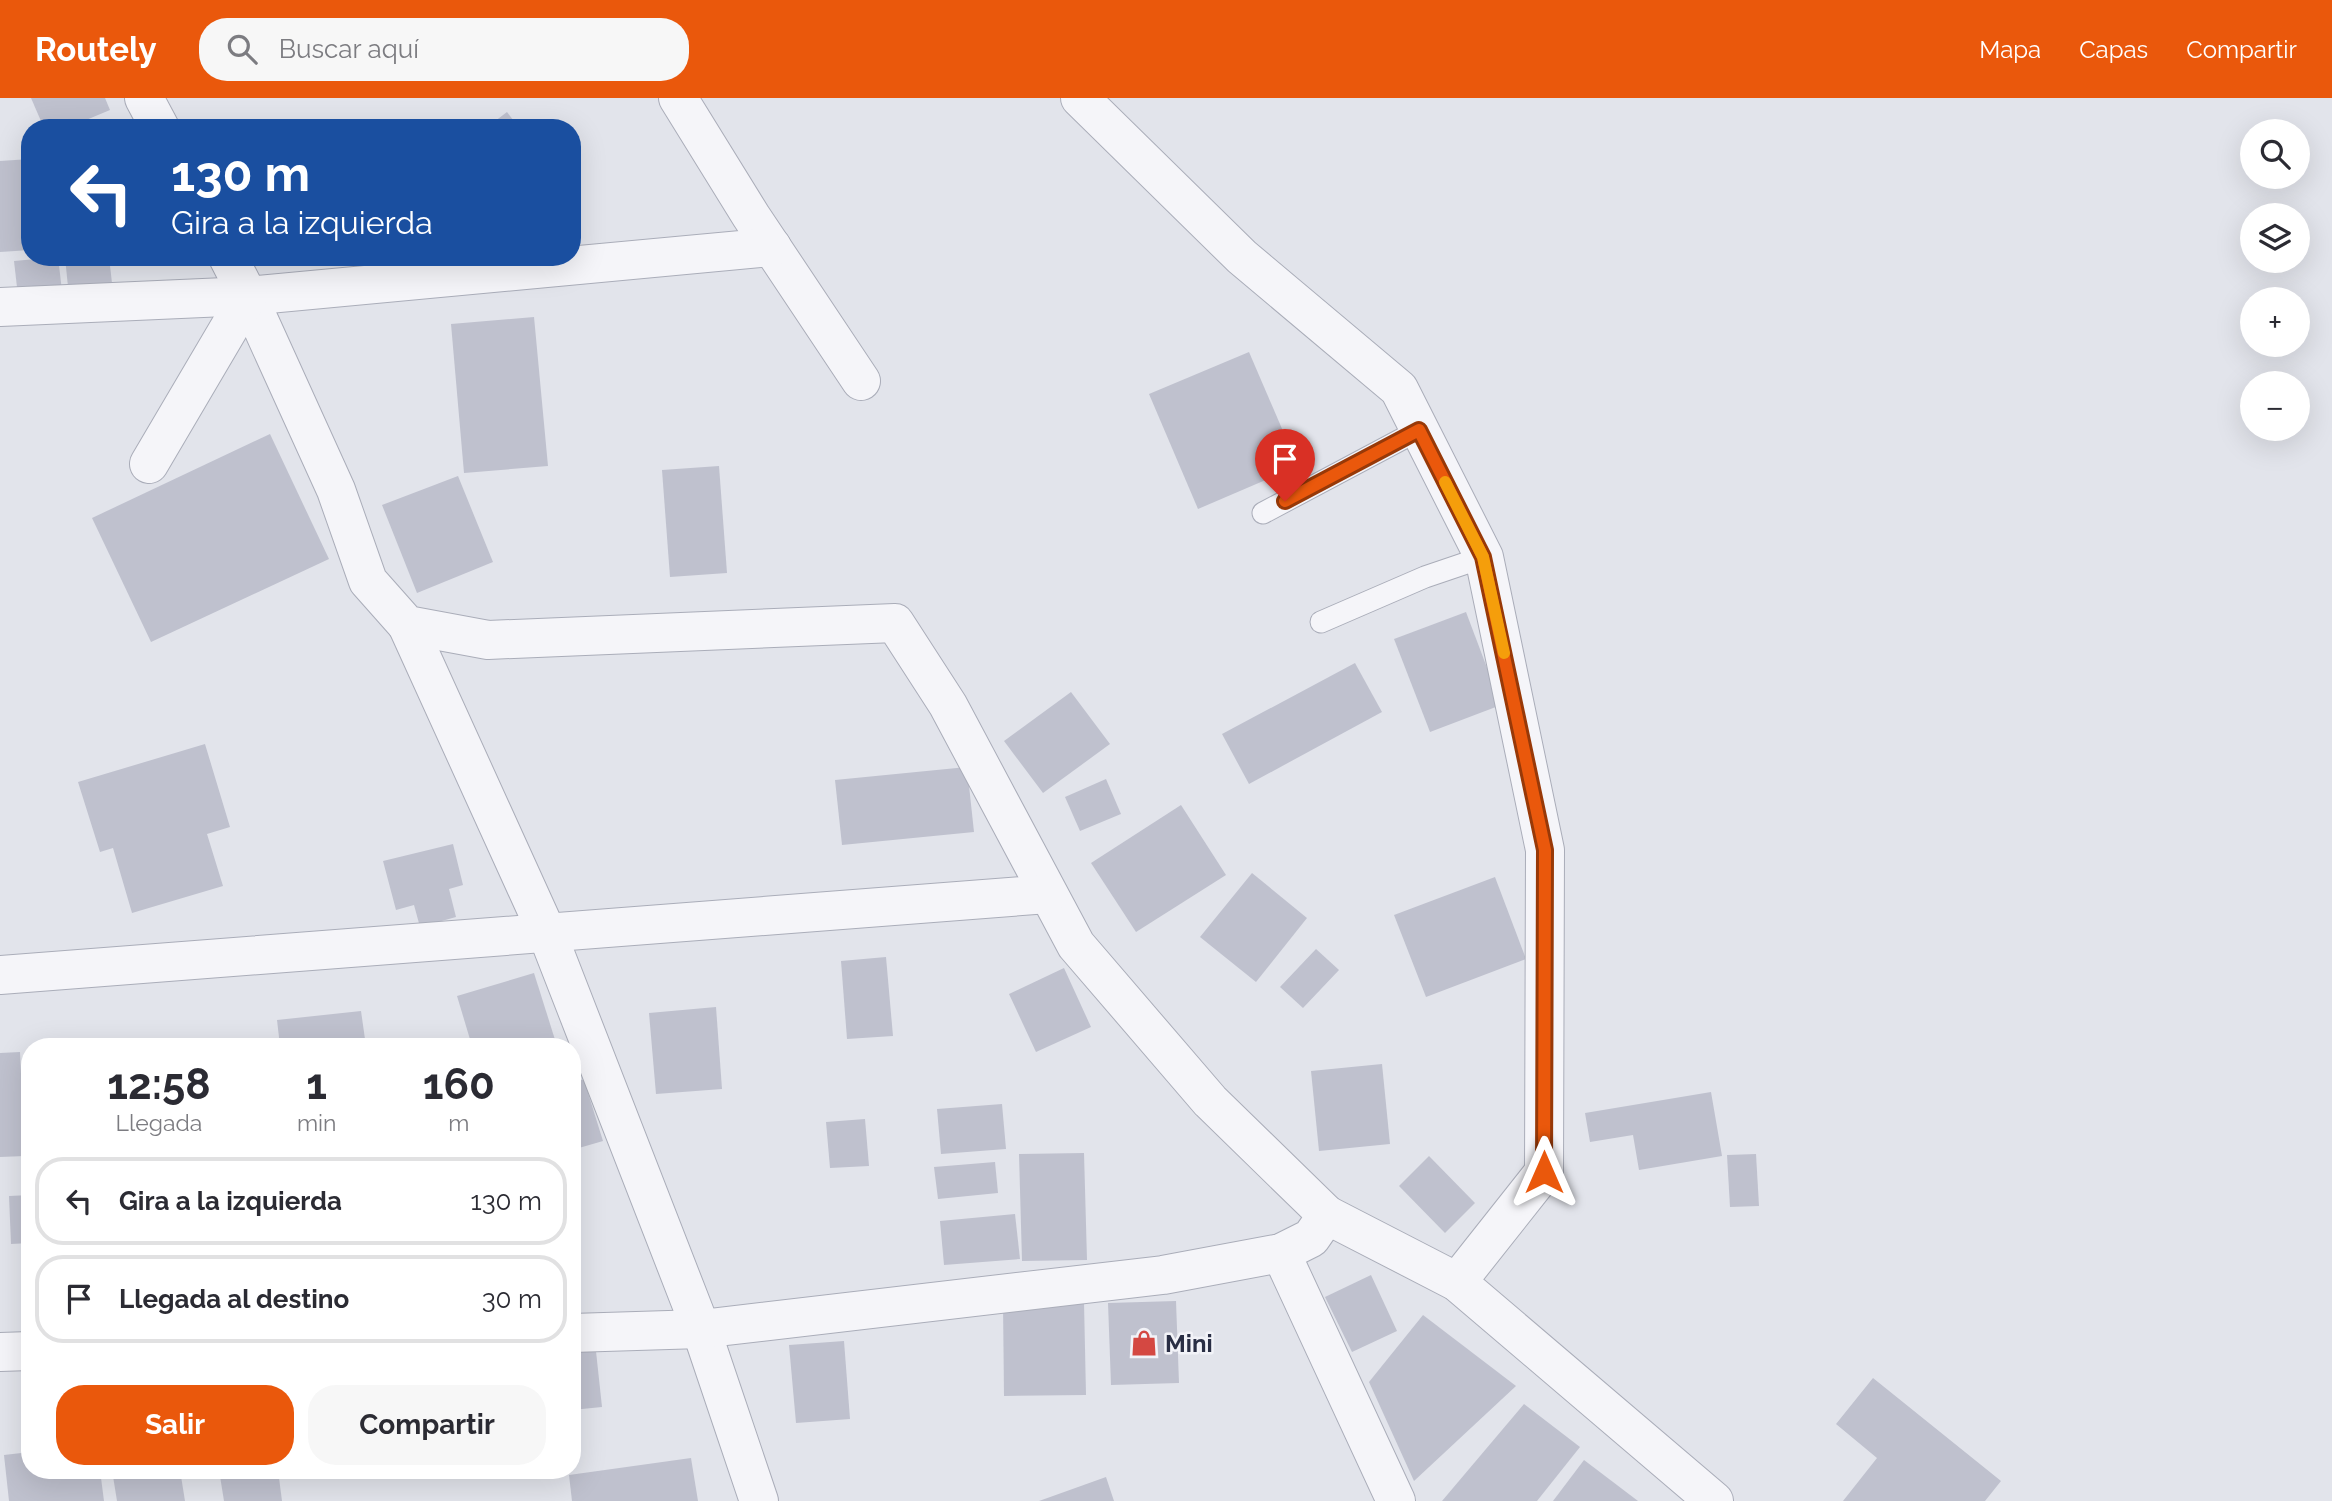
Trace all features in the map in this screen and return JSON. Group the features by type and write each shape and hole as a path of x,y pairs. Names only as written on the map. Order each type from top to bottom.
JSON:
{"street":[{"path":"144,98 155,119"},
{"path":"678,98 861,382"},
{"path":"1080,98 1242,257 1399,389 1483,557 1545,850 1544,1172 1457,1282"},
{"path":"581,265 772,247"},
{"path":"233,266 336,490 368,581 407,625 547,933 701,1329 760,1501"},
{"path":"0,307 248,296 569,266"},
{"path":"149,464 248,296"},
{"path":"407,625 488,640 895,623 948,705 1076,945 1178,1067 1327,1215 1457,1282 1714,1501"},
{"path":"0,975 1048,894"},
{"path":"581,1333 701,1329 1163,1275 1281,1253 1311,1238 1327,1215"},
{"path":"1281,1253 1396,1501"},
{"path":"0,1352 21,1351"}],"lane":[{"path":"1263,513 1419,430"},
{"path":"1321,622 1425,577 1483,557"}],"building":[{"path":"31,98 105,98 110,110 88,119 40,119"},
{"path":"507,112 512,119 498,119"},
{"path":"21,160 21,251 0,252 0,161"},
{"path":"21,260 21,266 59,266 62,291 18,296 14,261"},
{"path":"66,266 110,266 112,283 68,287"},
{"path":"534,317 548,466 464,473 451,324"},
{"path":"1249,352 1298,466 1198,509 1149,394"},
{"path":"270,434 329,559 151,642 92,518"},
{"path":"719,466 727,573 670,577 662,470"},
{"path":"458,476 493,562 417,593 382,505"},
{"path":"1466,612 1501,705 1430,732 1394,639"},
{"path":"1355,663 1382,712 1249,784 1222,734"},
{"path":"1071,692 1110,744 1043,793 1004,741"},
{"path":"205,744 230,827 207,834 223,886 132,913 113,848 100,852 78,782"},
{"path":"967,767 974,832 842,845 835,780"},
{"path":"1106,779 1121,814 1080,831 1065,797"},
{"path":"1181,805 1226,875 1136,932 1091,863"},
{"path":"453,844 463,885 449,889 456,917 420,927 414,905 396,910 383,861"},
{"path":"1252,873 1307,918 1256,982 1200,937"},
{"path":"1495,877 1526,959 1426,997 1394,915"},
{"path":"1316,949 1339,970 1303,1008 1280,987"},
{"path":"886,957 893,1036 847,1039 841,961"},
{"path":"1064,968 1091,1027 1036,1052 1009,994"},
{"path":"534,973 554,1038 470,1038 457,996"},
{"path":"716,1007 722,1089 656,1094 649,1013"},
{"path":"361,1011 365,1038 279,1038 277,1020"},
{"path":"20,1052 21,1156 0,1157 0,1053"},
{"path":"1382,1064 1390,1144 1319,1151 1311,1071"},
{"path":"581,1080 584,1080 603,1141 581,1147"},
{"path":"1711,1092 1722,1156 1639,1170 1633,1135 1590,1142 1585,1113"},
{"path":"1002,1104 1006,1149 941,1154 937,1109"},
{"path":"865,1119 869,1166 830,1168 826,1122"},
{"path":"1084,1153 1087,1260 1022,1261 1019,1154"},
{"path":"1756,1154 1759,1206 1730,1207 1727,1155"},
{"path":"1429,1156 1475,1203 1445,1233 1399,1186"},
{"path":"995,1162 998,1193 938,1199 934,1167"},
{"path":"21,1195 21,1243 11,1244 9,1196"},
{"path":"1015,1214 1020,1259 944,1265 940,1221"},
{"path":"1371,1275 1397,1331 1352,1352 1325,1297"},
{"name":"Mini","path":"1176,1301 1179,1383 1111,1385 1108,1303"},
{"path":"1084,1302 1086,1395 1004,1396 1003,1303"},
{"path":"1423,1315 1516,1386 1414,1481 1369,1382"},
{"path":"844,1341 850,1419 796,1423 789,1345"},
{"path":"595,1342 602,1407 581,1409 581,1343"},
{"path":"1873,1378 2001,1481 1985,1501 1843,1501 1877,1458 1836,1424"},
{"path":"1524,1404 1580,1447 1537,1501 1442,1501"},
{"path":"21,1453 21,1479 101,1479 104,1501 9,1501 4,1455"},
{"path":"691,1458 698,1501 572,1501 569,1479 581,1479 581,1473"},
{"path":"1584,1460 1638,1501 1553,1501"},
{"path":"1106,1477 1114,1501 1039,1501"},
{"path":"113,1479 181,1479 185,1501 117,1501"},
{"path":"220,1479 279,1479 282,1501 224,1501"}],"slow traffic":[{"path":"1445,482 1483,557 1504,653"}],"place":[{"name":"Mini","path":"1144,1343"}],"route":[{"path":"1285,501 1419,430 1483,557 1545,850 1544,1172"}]}
